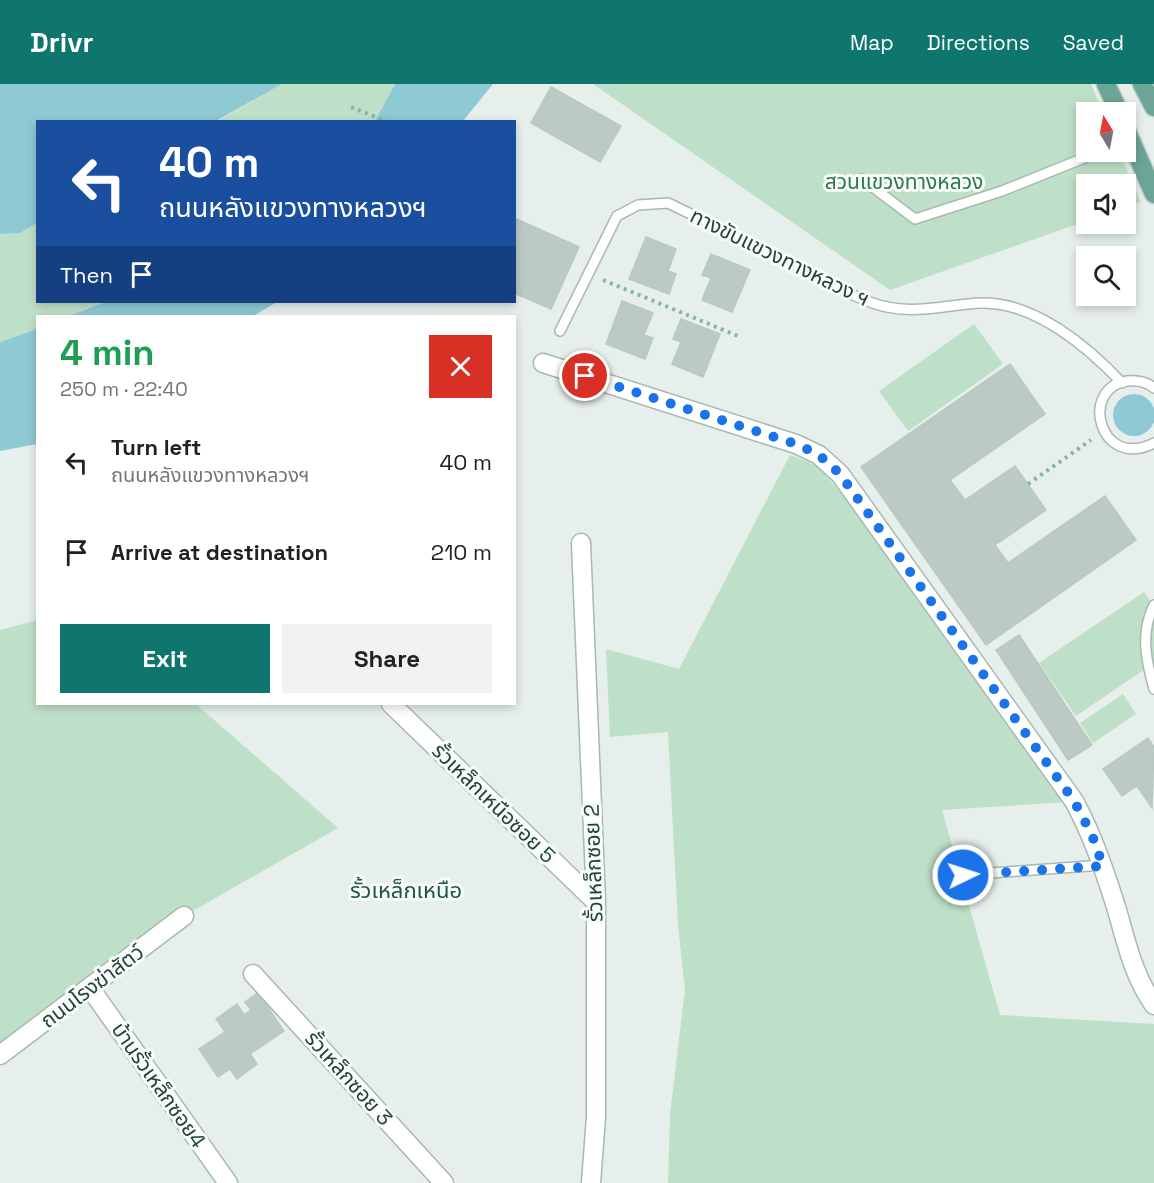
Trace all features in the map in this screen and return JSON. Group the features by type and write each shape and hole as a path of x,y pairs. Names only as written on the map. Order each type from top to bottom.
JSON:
{"main road":[{"path":"1106,84 1114,102"},
{"path":"1142,84 1154,107"},
{"path":"1136,155 1154,194"}],"street":[{"path":"543,363 796,444 819,455 840,474 1074,801 1092,835 1140,981 1154,1005"},
{"name":"รั้วเหล็กซอย 2","path":"581,543 596,902 596,1117 591,1183"},
{"name":"รั้วเหล็กเหนือซอย 5","path":"392,705 596,902"},
{"name":"ถนนโรงฆ่าสัตว์","path":"0,1055 184,916"},
{"name":"รั้วเหล็กซอย 3","path":"254,974 444,1183"},
{"name":"บ้านรั้วเหล็กซอย4","path":"90,988 228,1183"}],"lane":[{"path":"862,179 915,219 1002,191 1076,161"},
{"name":"ทางขับแขวงทางหลวง ฯ","path":"560,331 617,216 638,205 668,203 847,291 886,307 929,310 984,303 1020,311 1058,327 1097,356 1122,382"},
{"path":"1154,388 1141,381 1122,382 1106,394 1100,405 1099,420 1103,432 1114,444 1131,450 1144,448 1154,443"},
{"path":"1154,605 1148,618 1144,655 1154,689"},
{"path":"963,875 1103,866"}],"path":[{"path":"351,107 383,120"},
{"path":"588,274 738,336"},
{"path":"1028,484 1103,432"}],"green space":[{"path":"282,84 395,84 376,120 219,120"},
{"name":"สวนแขวงทางหลวง","path":"593,84 1091,84 1099,102 1076,102 1076,162 1123,162 1129,174 1076,174 1076,225 890,290"},
{"name":"สวนแขวงทางหลวง","path":"1136,191 1141,202 1136,204"},
{"path":"36,224 36,303 102,303 72,315 36,315 36,329 0,342 0,234 20,233"},
{"path":"974,324 1003,364 908,431 879,391"},
{"path":"790,455 818,466 858,513 1067,802 942,810 1000,1015 1154,1024 1154,1183 668,1183 670,1114 685,990 678,926 668,732 610,737 606,649 679,669"},
{"path":"1144,592 1154,606 1154,663 1076,716 1039,663"},
{"path":"36,620 36,705 197,705 338,828 184,916 0,1055 0,630"},
{"path":"1123,694 1136,714 1093,743 1080,723"}],"water":[{"path":"0,84 282,84 218,120 36,120 36,224 20,233 0,234"},
{"path":"395,84 493,84 464,120 376,120"},
{"path":"102,303 275,303 255,315 72,315"},
{"path":"36,329 36,444 0,451 0,342"},
{"path":"1134,394 1149,400 1155,415 1149,430 1134,436 1119,430 1113,415 1119,400"}],"building":[{"path":"551,87 621,126 600,162 531,123"},
{"path":"516,219 579,247 551,309 516,294"},
{"path":"646,237 676,249 668,271 676,274 669,294 629,279"},
{"path":"711,254 750,270 732,312 702,300 711,278 702,275"},
{"path":"622,301 653,313 644,335 653,338 645,359 606,344"},
{"path":"681,319 720,334 703,377 672,364 681,342 673,339"},
{"path":"1010,364 1045,414 950,480 965,500 1015,466 1046,510 995,545 1008,563 1105,496 1136,540 986,645 861,467"},
{"path":"1019,635 1092,745 1068,760 996,650"},
{"path":"1148,738 1154,747 1152,808 1137,786 1122,796 1103,769"},
{"path":"258,993 284,1031 250,1054 257,1064 237,1079 230,1069 218,1077 199,1049 225,1032 216,1019 237,1004 244,1015 251,1010 245,1002"}],"district":[{"name":"รั้วเหล็กเหนือ","path":"406,890"}],"route":[{"path":"585,376 796,444 819,455 840,474 1074,801 1092,835 1103,866 963,875"}]}
